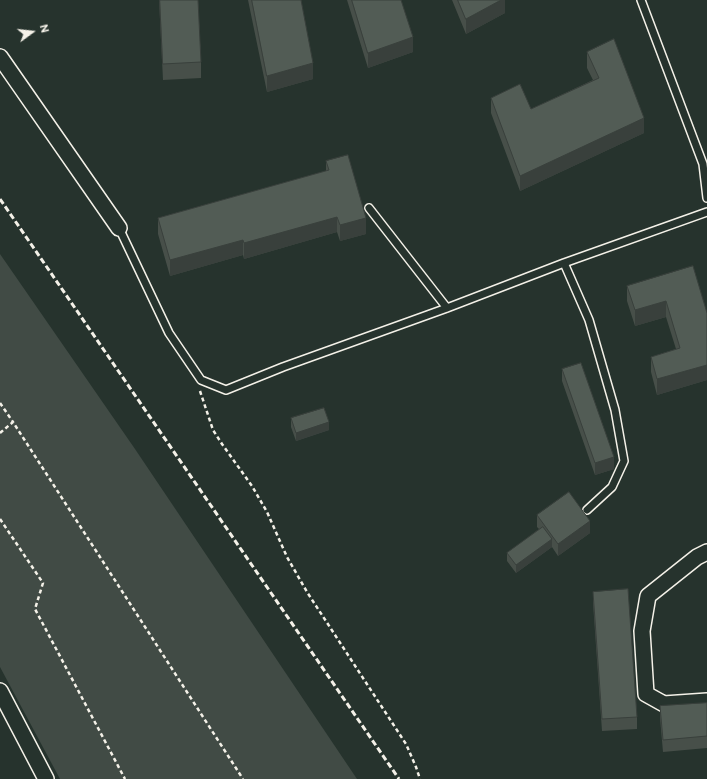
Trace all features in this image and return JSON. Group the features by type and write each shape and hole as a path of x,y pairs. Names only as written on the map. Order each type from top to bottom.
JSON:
{"street":[{"path":"0,57 119,228"},
{"path":"707,552 697,557 648,596 642,631 646,694 664,704 707,701"},
{"path":"0,693 46,779"}],"lane":[{"path":"641,0 703,164 707,198"},
{"path":"369,208 447,308"},
{"path":"119,228 170,333 201,380 226,390 282,367 447,308 564,262 707,212"},
{"path":"564,262 589,320 615,410 624,461 612,487 587,510"}],"path":[{"path":"201,380 200,392 213,430 252,486 267,512 287,557 307,592 406,744 420,779"},
{"path":"0,403 243,779"},
{"path":"0,433 13,422"},
{"path":"0,519 43,583 35,609 125,779"}],"shaded area":[{"path":"0,254 135,449 357,779 60,779 0,667"}],"building":[{"path":"160,0 198,0 201,62 163,64"},
{"path":"252,0 301,0 313,63 267,76"},
{"path":"352,0 401,0 413,37 368,53"},
{"path":"458,0 501,0 466,19"},
{"path":"614,39 644,118 520,176 491,98 520,84 531,109 599,78 587,52"},
{"path":"348,155 366,218 340,225 337,217 244,243 243,240 170,260 158,218 329,170 326,161"},
{"path":"693,266 707,313 707,365 657,379 651,357 680,348 666,301 635,310 627,286"},
{"path":"581,363 614,457 595,463 562,369"},
{"path":"324,408 329,422 296,433 291,418"},
{"path":"569,492 590,521 558,544 537,515"},
{"path":"543,527 552,539 516,565 507,553"},
{"path":"628,589 637,717 602,719 593,592"},
{"path":"707,703 707,736 663,740 660,706"}],"railway":[{"path":"0,199 399,779"}]}
